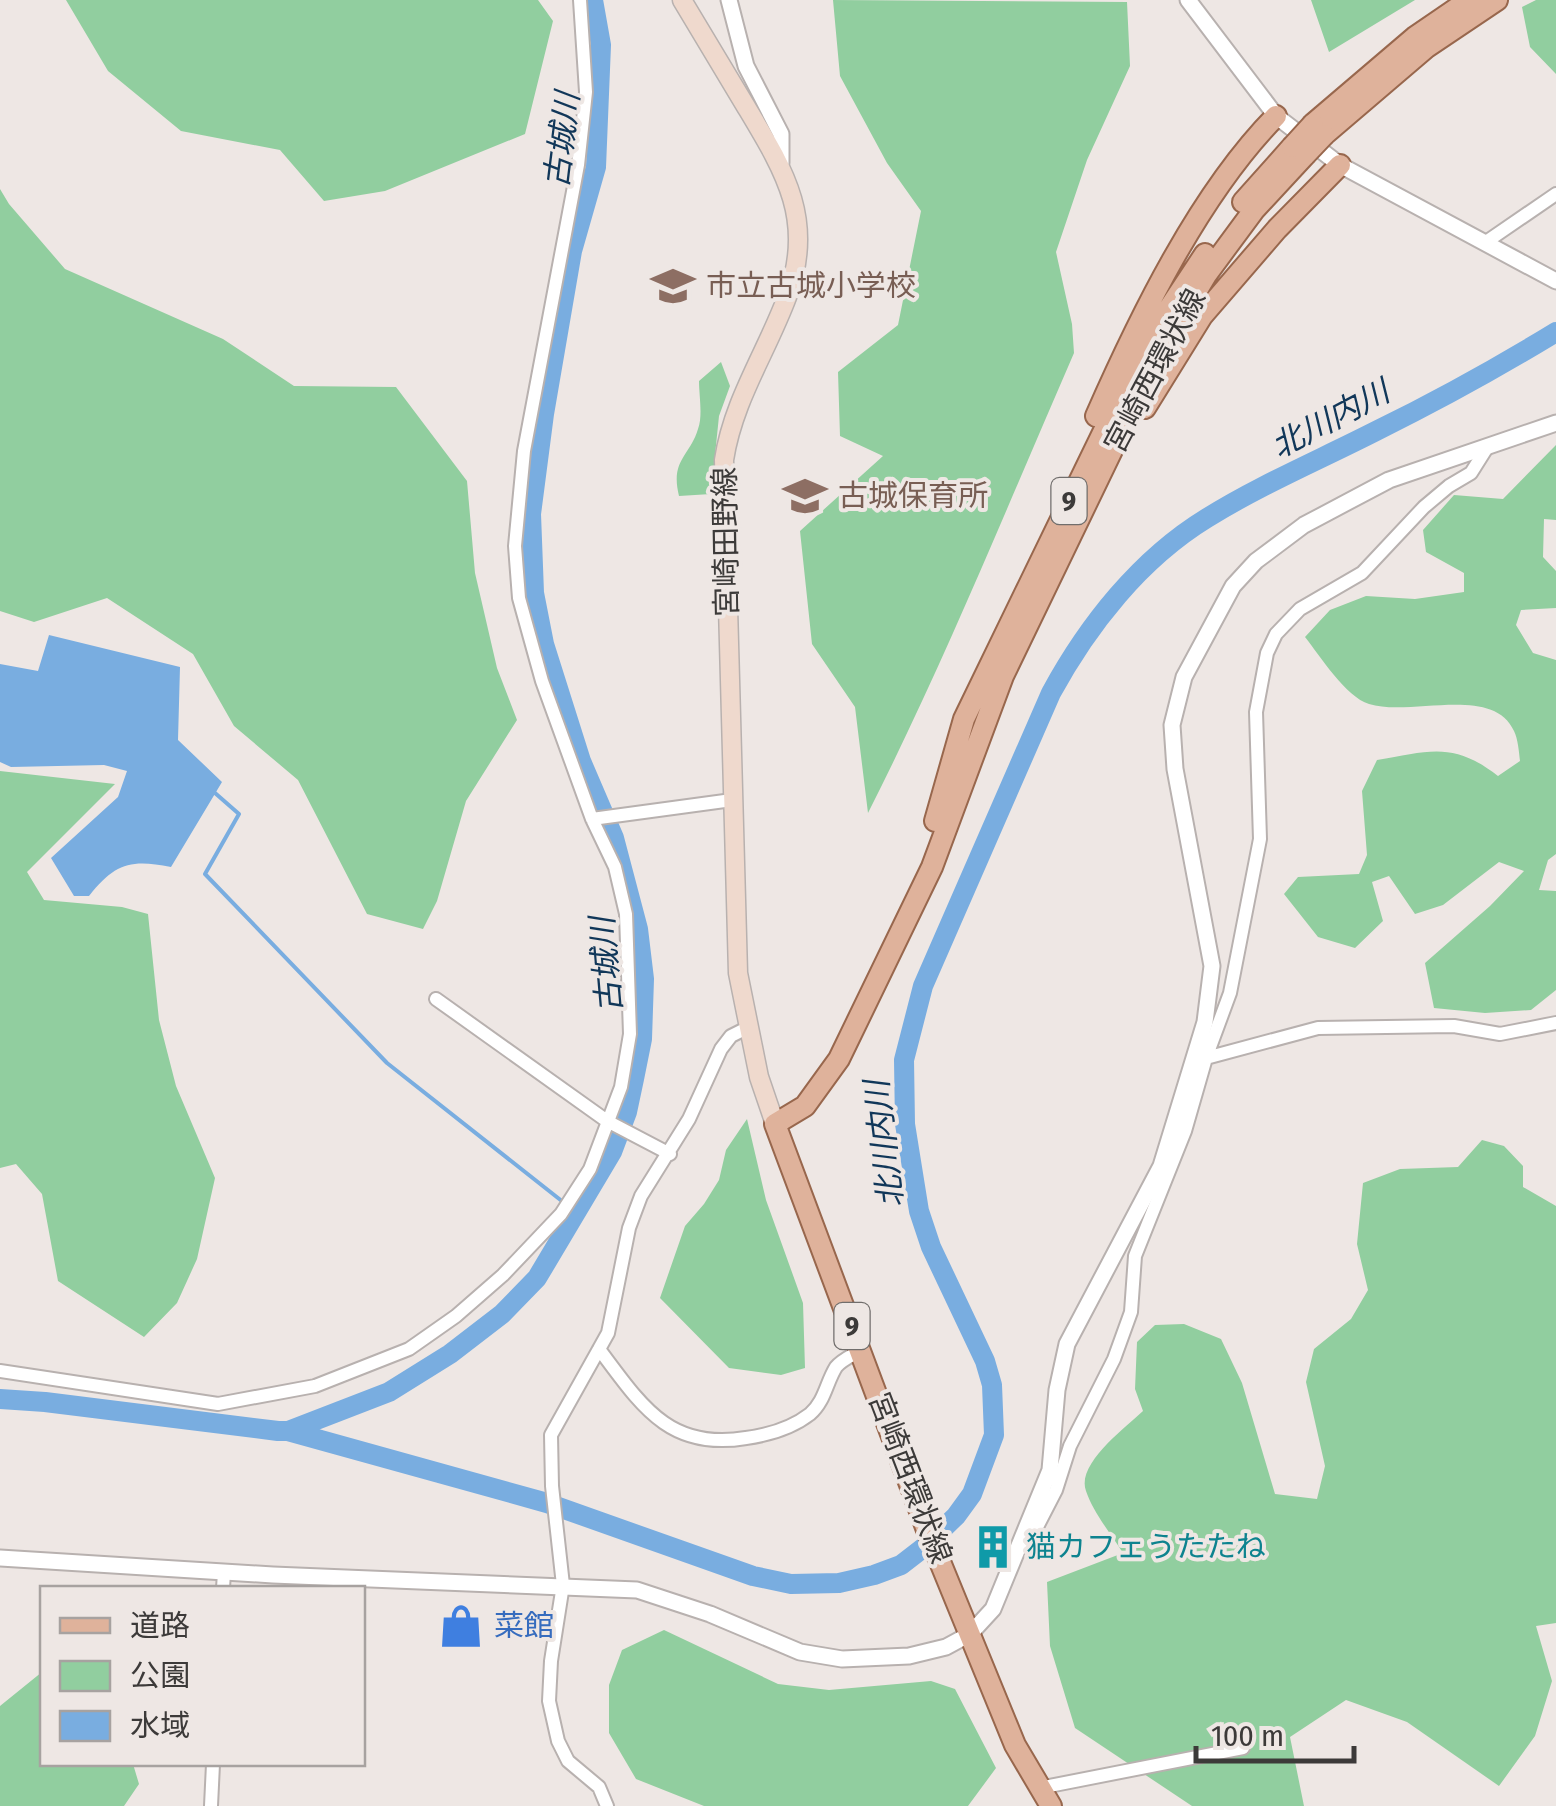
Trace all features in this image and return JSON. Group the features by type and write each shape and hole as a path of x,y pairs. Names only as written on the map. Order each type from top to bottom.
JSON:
{"main road":[{"name":"宮崎田野線","path":"682,0 780,164 794,200 800,240 786,300 737,406 724,460 738,973 747,1028 774,1124"},
{"name":"宮崎西環状線","path":"919,892 964,719 1148,340 1242,203 1415,37 1469,0"},
{"name":"宮崎西環状線","path":"1318,130 1497,0"},
{"path":"1083,471 1088,434 1137,322 1248,144 1276,116"},
{"name":"宮崎西環状線","path":"1045,1797 1015,1745 927,1530 774,1124 805,1106 839,1060 932,867 1003,676 1157,356 1206,275 1298,151"},
{"path":"1120,430 1136,420 1202,316 1340,164"}],"street":[{"path":"0,1371 218,1404 315,1386 384,1361 419,1343 456,1316 503,1275 561,1214 590,1170 621,1088 630,1034 626,914 615,868 592,819 542,681 519,598 515,546 524,451 578,165 586,92 580,0"},
{"path":"729,0 746,66 782,134 780,164"},
{"path":"1188,0 1276,116 1340,164 1556,281"},
{"path":"1486,242 1556,194"},
{"path":"0,1558 223,1581 563,1585 637,1590 710,1614 800,1652 831,1658 909,1656 946,1648 970,1634 993,1609 1050,1470 1057,1390 1067,1344 1161,1166 1204,1022 1212,966 1175,769 1172,725 1184,677 1233,586 1304,525 1368,489 1556,424"},
{"path":"1028,1525 1038,1525 1048,1510 1070,1446 1114,1360 1131,1312 1136,1256 1185,1130 1230,993 1260,839 1256,712 1267,654 1276,634 1300,608 1362,573 1416,515 1449,486 1471,473 1488,446"},
{"path":"592,819 732,800"},
{"path":"436,999 607,1121 670,1154"},
{"path":"1206,1058 1318,1028 1454,1026 1500,1034 1556,1023"},
{"path":"607,1806 599,1787 568,1761 553,1727 549,1702 550,1661 563,1585 552,1486 551,1436 600,1350 614,1310 629,1228 641,1196 670,1154 720,1049 730,1036 747,1028"},
{"path":"600,1350 656,1418 678,1431 715,1442 764,1436 798,1422 823,1399 837,1364 860,1350"},
{"path":"1045,1797 1242,1748"},
{"path":"211,1806 213,1766"}],"green space":[{"path":"66,0 538,0 553,21 525,134 385,191 324,201 280,150 181,131 108,71"},
{"path":"833,0 1127,2 1130,66 1087,160 1056,252 1072,324 1074,353 949,642 868,813 855,707 812,644 800,531 883,456 840,436 838,372 898,325 921,211 887,163 840,76"},
{"path":"1311,0 1415,0 1329,52"},
{"path":"1536,0 1556,0 1556,74 1530,47 1522,7"},
{"path":"0,189 65,269 223,339 294,386 396,387 467,481 475,573 497,668 517,720 466,801 437,901 423,929 367,914 298,780 234,726 193,654 107,598 34,622 0,611"},
{"path":"721,362 730,386 719,416 711,494 679,496 679,466 699,424 699,381"},
{"path":"1556,445 1556,520 1544,519 1543,557 1556,571 1556,608 1521,610 1516,625 1533,653 1556,660 1556,854 1548,860 1539,890 1556,891 1556,990 1531,1010 1485,1013 1434,1008 1425,963 1524,871 1499,862 1443,905 1415,914 1389,876 1372,882 1383,921 1355,948 1318,937 1284,894 1298,877 1359,874 1367,855 1362,791 1377,760 1440,751 1468,757 1498,776 1520,761 1515,734 1503,717 1470,705 1386,707 1360,700 1305,637 1330,610 1366,596 1415,599 1464,592 1464,573 1426,552 1423,530 1454,495 1503,499"},
{"path":"0,771 115,784 27,872 44,900 122,907 148,914 159,1020 176,1086 215,1178 197,1259 177,1303 144,1337 58,1281 42,1194 16,1164 0,1168"},
{"path":"747,1119 766,1200 803,1303 805,1368 781,1375 729,1368 660,1298 685,1226 719,1180 726,1150"},
{"path":"1482,1140 1504,1146 1523,1166 1523,1187 1556,1206 1556,1623 1536,1626 1552,1681 1535,1736 1499,1786 1407,1722 1346,1700 1290,1737 1304,1806 1192,1806 1075,1728 1050,1646 1047,1582 1123,1553 1093,1507 1085,1481 1104,1447 1143,1411 1135,1389 1137,1342 1155,1325 1184,1324 1221,1339 1242,1383 1275,1494 1317,1499 1325,1466 1306,1382 1314,1349 1351,1319 1368,1290 1357,1244 1363,1183 1400,1169 1458,1167"},
{"path":"664,1630 778,1684 829,1690 931,1681 955,1689 996,1768 968,1806 704,1806 636,1779 609,1733 609,1685 622,1650"},
{"path":"40,1674 40,1766 134,1766 139,1784 124,1806 0,1806 0,1706"}],"water":[{"path":"49,635 180,667 178,740 222,782 171,867 125,866 107,876 89,896 74,896 51,858 118,797 127,771 104,765 11,767 0,762 0,664 38,671"}],"waterway":[{"name":"古城川","path":"0,1399 288,1431 389,1392 450,1354 502,1314 537,1278 612,1152 627,1112 642,1039 644,979 638,929 614,838 581,761 544,644 534,593 531,514 572,251 596,167 601,45 593,0"},
{"name":"北川内川","path":"288,1431 547,1503 753,1576 791,1584 839,1583 874,1575 901,1565 923,1548 972,1494 994,1435 992,1385 985,1361 931,1247 919,1211 905,1124 904,1060 923,986 1051,693 1118,595 1183,535 1248,495 1422,408 1556,332"},
{"path":"215,793 239,814 205,874 387,1063 577,1213"}],"place":[{"name":"市立古城小学校","path":"673,286"},
{"name":"古城保育所","path":"805,496"},
{"name":"猫カフェうたたね","path":"993,1547"},
{"name":"菜館","path":"461,1626"}]}
